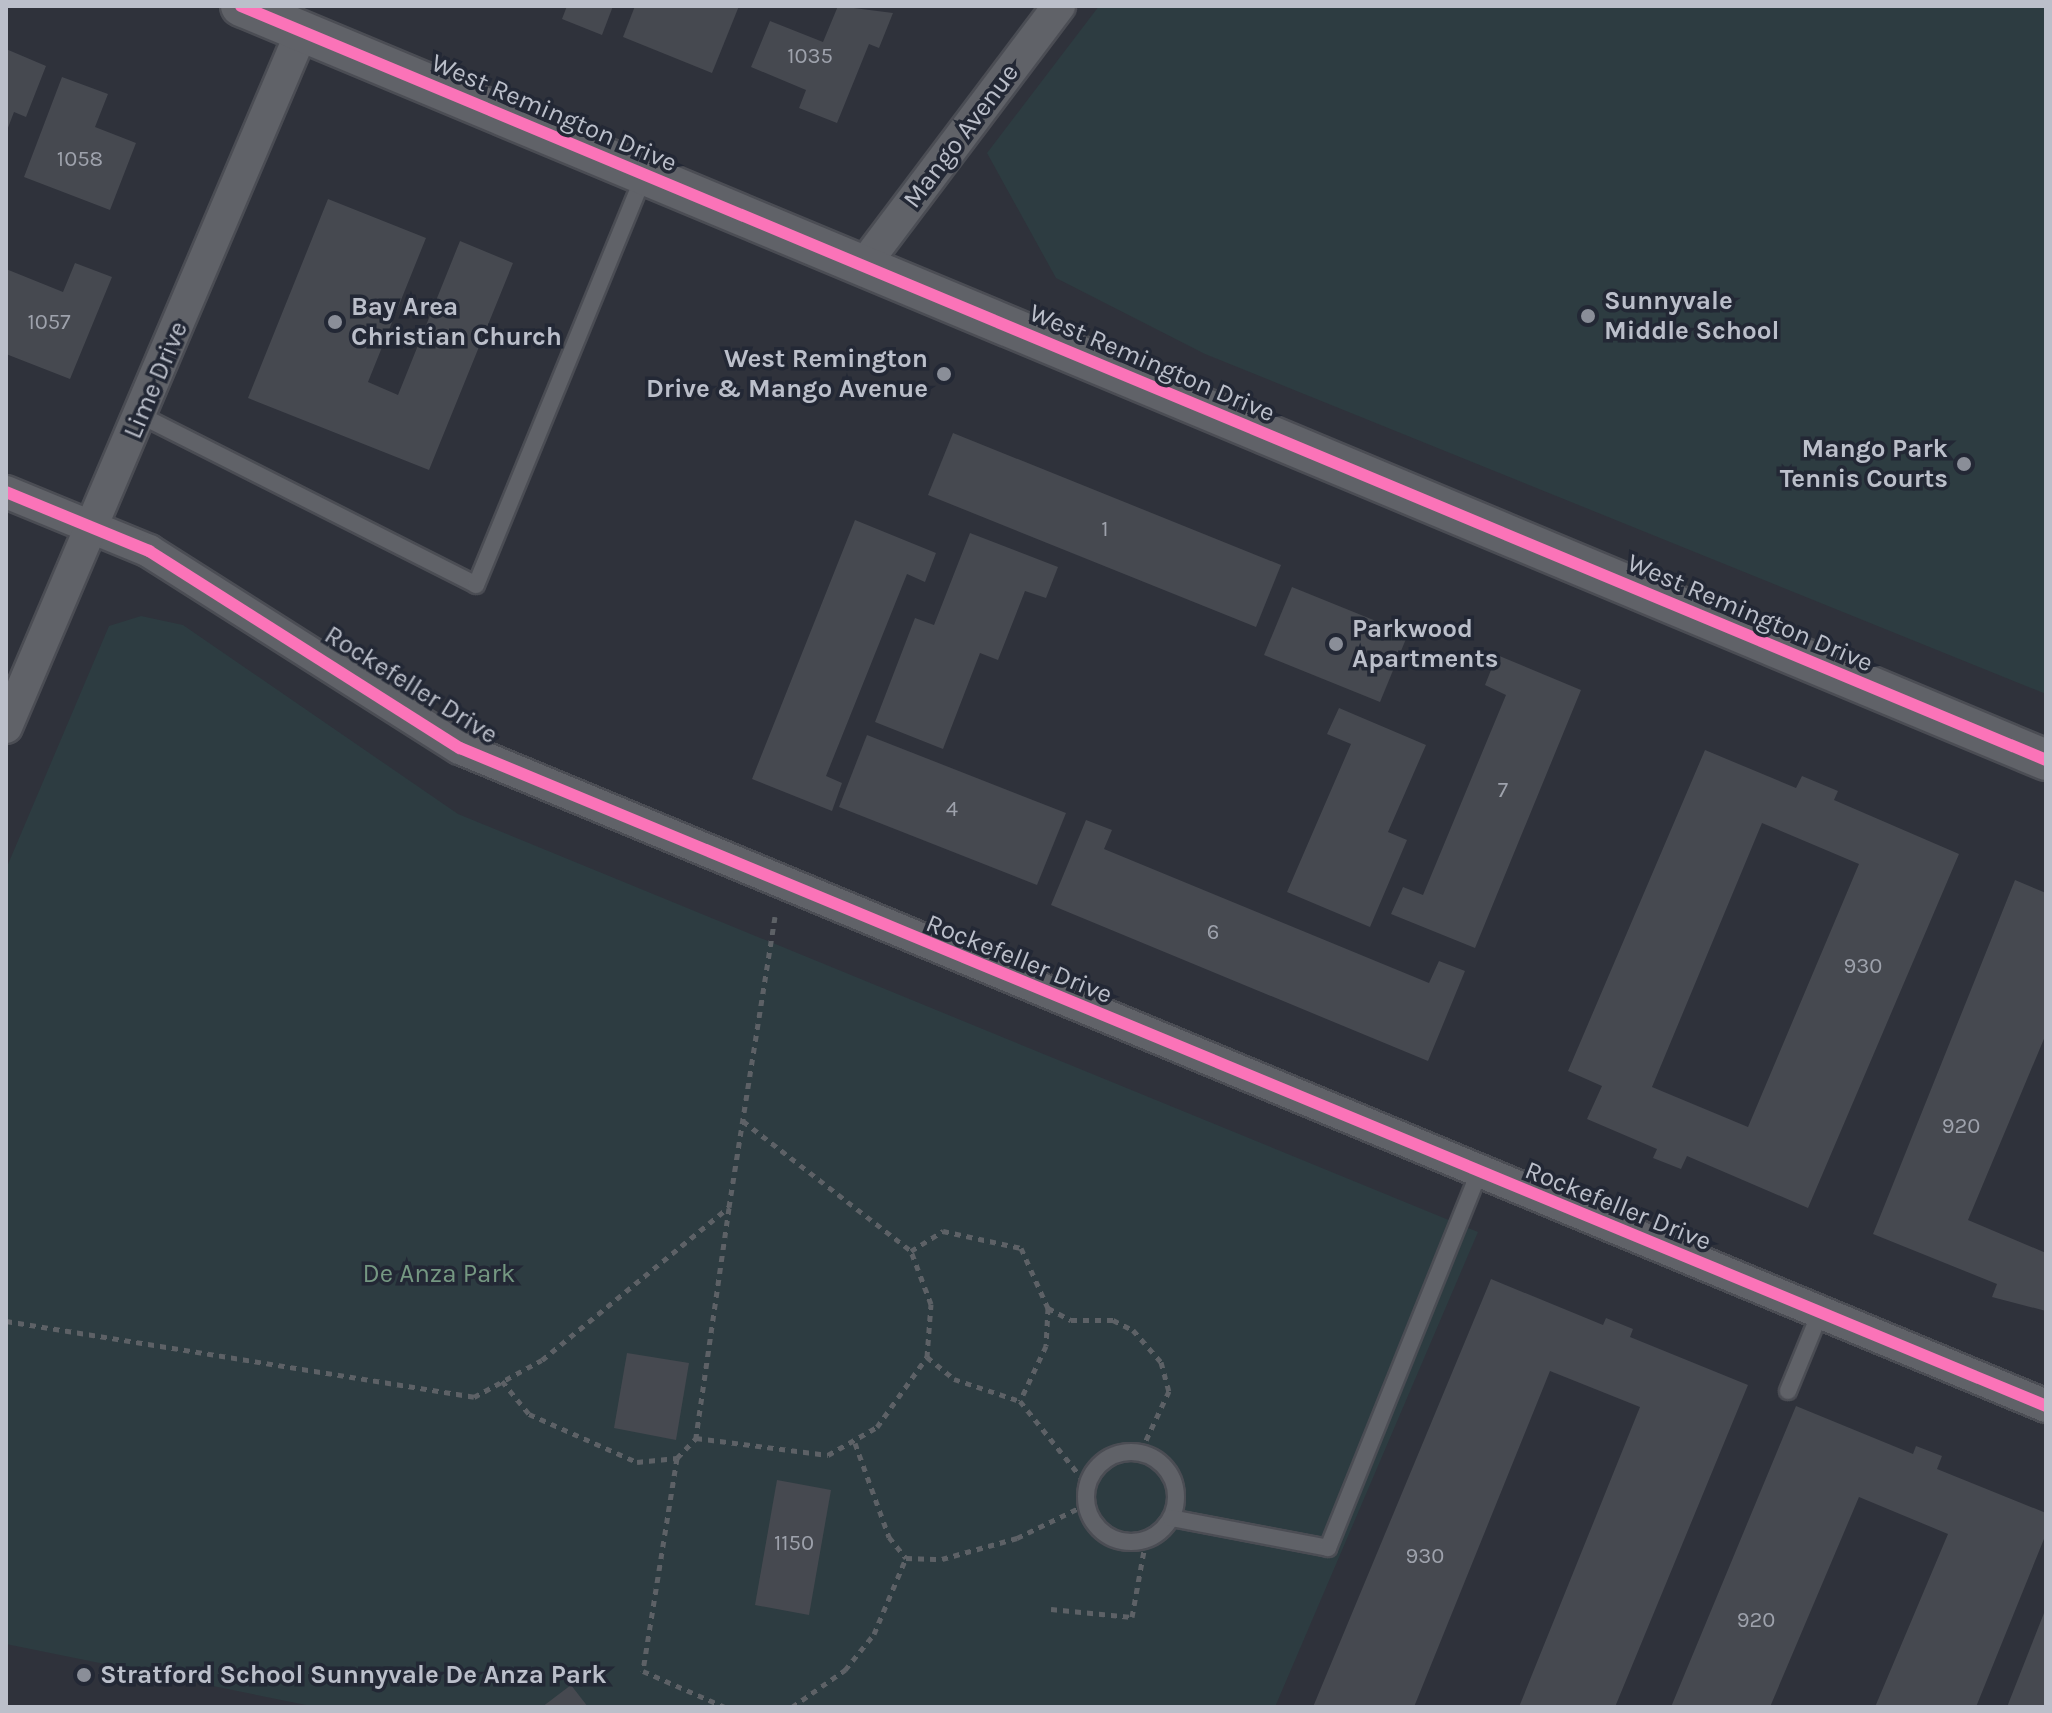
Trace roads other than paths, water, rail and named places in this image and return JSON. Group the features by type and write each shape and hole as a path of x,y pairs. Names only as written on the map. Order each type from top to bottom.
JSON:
{"street":[{"name":"West Remington Drive","path":"241,6 2046,760"},
{"name":"Mango Avenue","path":"863,266 1059,6"},
{"name":"Lime Drive","path":"6,727 142,416 302,31"},
{"name":"Rockefeller Drive","path":"6,492 149,551 262,617 460,748 783,885 2046,1406"}],"lane":[{"path":"142,416 476,585 644,175"},
{"path":"1171,1518 1328,1548 1479,1173"},
{"path":"1788,1391 1820,1313"},
{"path":"1140,1453 1172,1478 1171,1518 1146,1539 1111,1537 1087,1504 1088,1486 1113,1456 1140,1453"}],"place":[{"name":"Sunnyvale Middle School","path":"1588,316"},
{"name":"Bay Area Christian Church","path":"335,322"},
{"name":"West Remington Drive & Mango Avenue","path":"944,374"},
{"name":"Mango Park Tennis Courts","path":"1964,464"},
{"name":"Parkwood Apartments","path":"1336,644"},
{"name":"Stratford School Sunnyvale De Anza Park","path":"84,1675"}],"park label":[{"name":"De Anza Park","path":"439,1274"}]}
